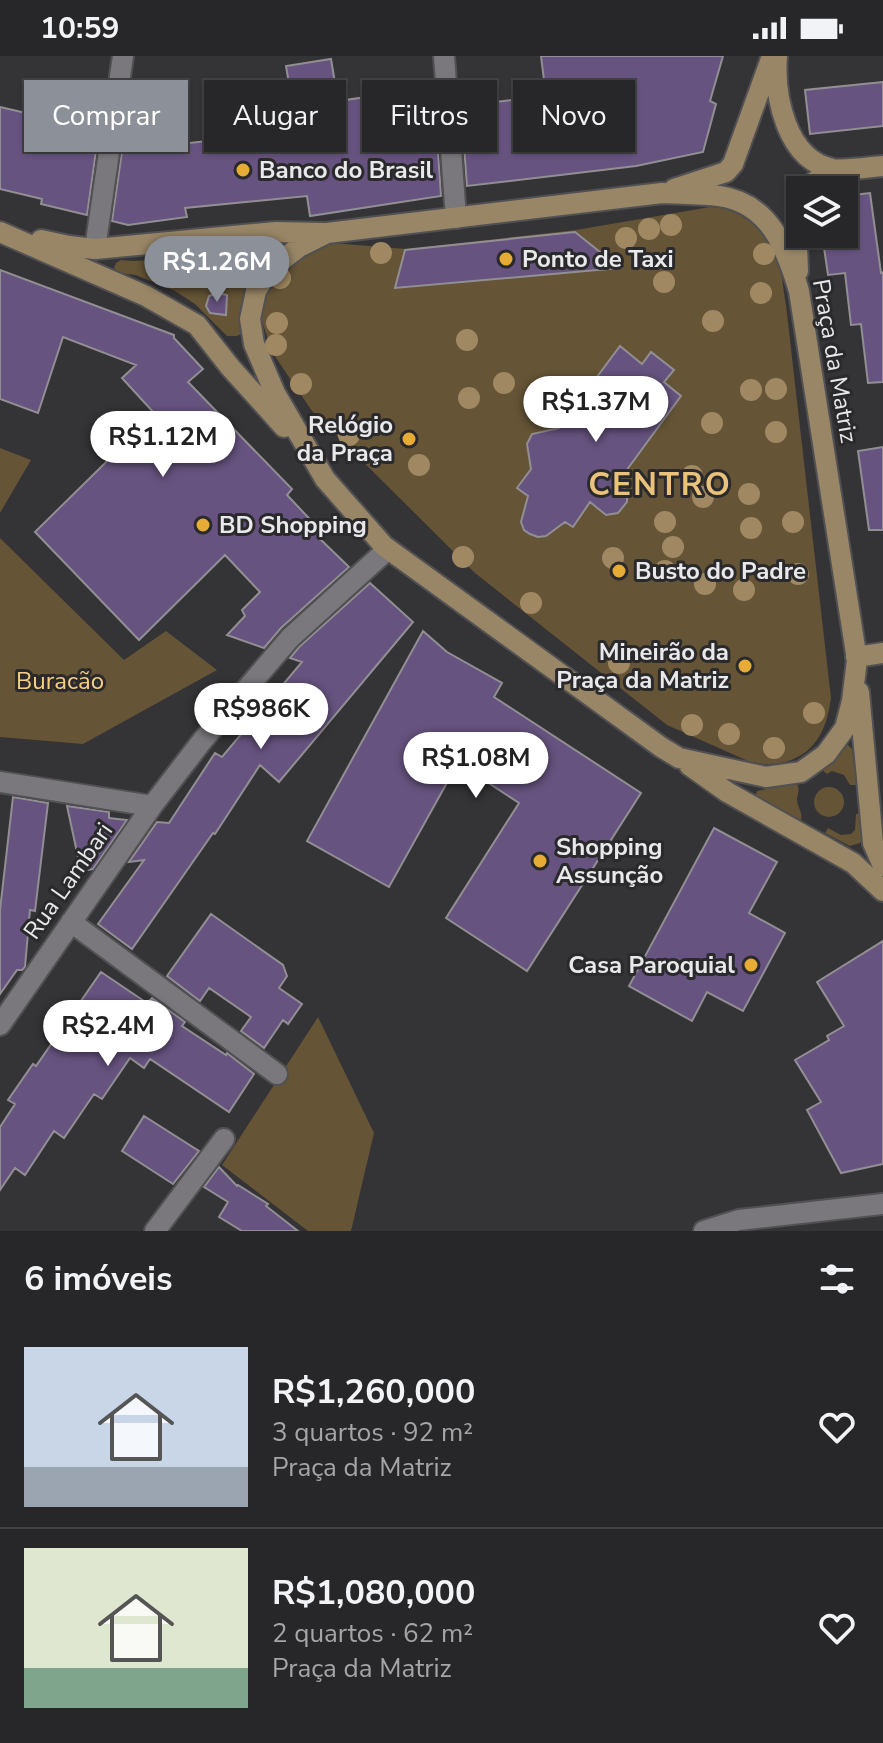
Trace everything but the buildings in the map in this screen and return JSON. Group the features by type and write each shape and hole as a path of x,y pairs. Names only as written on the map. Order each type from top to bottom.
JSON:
{"main road":[{"path":"775,56 779,104 788,128 806,157 833,169 883,166"},
{"path":"662,193 726,172 733,164 775,56"},
{"path":"823,176 833,169"},
{"name":"Praça da Matriz","path":"662,193 722,197 748,206 773,228 789,259 799,291 856,658 852,701 845,728 826,754 801,772 766,777 679,758 388,549 325,479 275,393 254,344 250,319 256,291 269,270 299,247 327,233 662,193"},
{"path":"0,231 95,249 276,232 327,233"},
{"path":"0,231 146,296 197,325 230,367 314,460"},
{"path":"797,248 799,291"},
{"path":"883,653 856,658 873,843 883,866"},
{"path":"679,758 727,792 853,863 883,891"}],"street":[{"path":"95,249 123,56"},
{"path":"444,56 456,218"},
{"path":"0,782 152,806 202,741 290,638 388,549"},
{"name":"Rua Lambari","path":"0,1025 152,806"},
{"path":"71,922 277,1074"},
{"path":"155,1231 224,1139"},
{"path":"704,1231 739,1220 883,1204"}],"green space":[{"path":"710,207 740,215 765,236 778,259 786,305 831,698 824,726 814,744 798,757 779,763 748,761 667,725 475,573 312,411 272,352 261,318 263,297 275,276 304,254 333,243 406,249 576,230"},
{"path":"248,249 257,261 243,293 242,330 237,336 227,336 195,304 175,291 136,275 118,273 114,268 121,260 187,258"},
{"path":"0,448 31,460 0,513"},
{"name":"Buracão","path":"0,538 124,660 166,631 217,670 83,744 0,737"},
{"path":"841,745 852,749 857,785 850,785 844,775 832,771 827,774 821,769"},
{"path":"797,783 801,820 756,795 757,791"},
{"path":"829,787 840,791 844,802 840,813 829,817 818,813 814,802 818,791"},
{"path":"861,813 863,839 860,843 850,846 825,833 828,828 841,835 851,834 855,830 856,814"},
{"path":"318,1017 374,1133 351,1231 308,1231 222,1165"}],"place":[{"name":"Banco do Brasil","path":"243,170"},
{"name":"Ponto de Taxi","path":"506,259"},
{"name":"Relógio da Praça","path":"409,439"},
{"name":"BD Shopping","path":"203,525"},
{"name":"Busto do Padre","path":"619,571"},
{"name":"Mineirão da Praça da Matriz","path":"745,666"},
{"name":"Shopping Assunção","path":"540,861"},
{"name":"Casa Paroquial","path":"751,965"}],"district":[{"name":"CENTRO","path":"660,484"}]}
